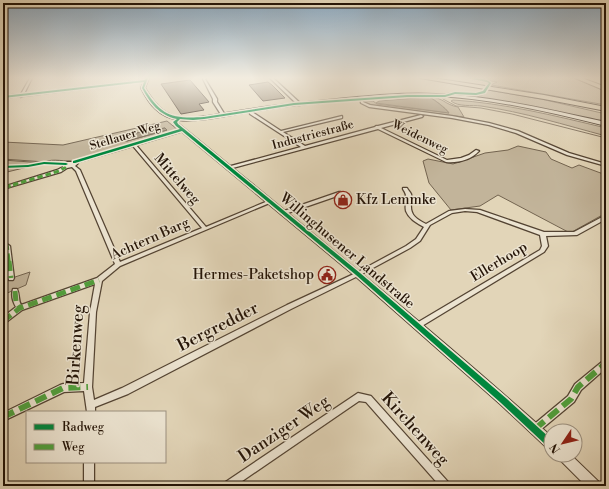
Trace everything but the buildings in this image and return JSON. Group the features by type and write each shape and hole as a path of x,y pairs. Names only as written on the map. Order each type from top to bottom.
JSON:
{"highway":[{"path":"550,101 606,113"},
{"path":"564,101 606,108"},
{"path":"570,101 606,108"}],"main road":[{"path":"150,101 164,114 179,118 199,118 299,104 338,101"},
{"path":"482,101 522,106 606,124"}],"street":[{"path":"216,101 223,115"},
{"path":"296,101 299,104"},
{"path":"362,101 364,104 369,106 452,117 489,124 517,132 568,154 606,165"},
{"path":"251,113 304,148"},
{"name":"Industriestraße","path":"228,168 426,114"},
{"path":"280,132 341,117"},
{"path":"179,118 175,122 182,130"},
{"name":"Weidenweg","path":"377,127 446,161 455,162 477,152"},
{"name":"Stellauer Weg","path":"3,188 182,130"},
{"name":"Willinghusener Landstraße","path":"182,130 358,274 543,436"},
{"name":"Mittelweg","path":"134,145 204,228"},
{"path":"74,164 79,172 118,265"},
{"path":"405,189 409,195 408,212 410,217 426,226 432,221 451,212 471,209 488,213 544,234"},
{"path":"283,213 340,192"},
{"name":"Achtern Barg","path":"3,321 20,308 99,280 118,265 204,228 270,202"},
{"name":"Ellerhoop","path":"417,326 542,251 545,246 544,234 576,234 606,217"},
{"name":"Bergredder","path":"91,409 408,248 418,240 426,226"},
{"path":"3,246 7,246 11,278"},
{"name":"Birkenweg","path":"91,409 88,387 93,312 99,280"},
{"path":"15,291 16,302 20,308"},
{"path":"535,429 571,399 578,387 606,363"},
{"path":"3,417 63,388 88,387"},
{"name":"Danziger Weg","path":"227,486 358,397"},
{"name":"Kirchenweg","path":"358,397 368,399 446,486"},
{"path":"89,463 89,486"},
{"path":"571,463 595,486"}],"shaded area":[{"path":"362,101 373,101 377,104 449,113 435,101 443,101 458,107 464,117 369,106"},
{"path":"379,101 435,101 449,113 376,103"},
{"path":"451,101 511,107 568,119 606,128 606,136 544,119 481,106 457,104"},
{"path":"488,101 549,101 606,114 606,123 522,105"},
{"path":"582,101 606,101 606,105"},
{"path":"167,121 178,130 75,161 51,160 45,162 3,159 3,142 63,145","holes":["165,128 167,130 127,141 125,141 124,138 131,134"]},
{"path":"165,128 167,130 127,141 123,139 131,134"},
{"path":"518,146 546,152 551,159 572,168 579,165 606,175 606,213 570,233 498,195 480,206 451,210 429,183 423,161 428,159 453,164 485,153 508,150"},
{"path":"3,160 44,163 3,173"},
{"path":"30,272 26,285 5,294 3,281"}],"waterway":[{"path":"446,101 456,106 481,108 512,114 606,138"}],"marked path":[{"path":"3,188 59,171 66,167"},
{"path":"3,246 7,246 11,278"},
{"path":"3,321 20,308 99,280"},
{"path":"15,291 16,302 20,308"},
{"path":"535,429 571,399 578,387 606,363"},
{"path":"3,417 63,388 88,387"}],"cycle path":[{"path":"151,101 160,111 167,115 183,119 204,118 294,104 339,101"},
{"path":"179,118 175,122 177,125 358,274 543,437"},
{"path":"74,162 182,130"},
{"path":"3,167 28,166 44,163 66,164"}],"place":[{"name":"Kfz Lemmke","path":"343,200"},
{"name":"Hermes-Paketshop","path":"327,275"}]}
